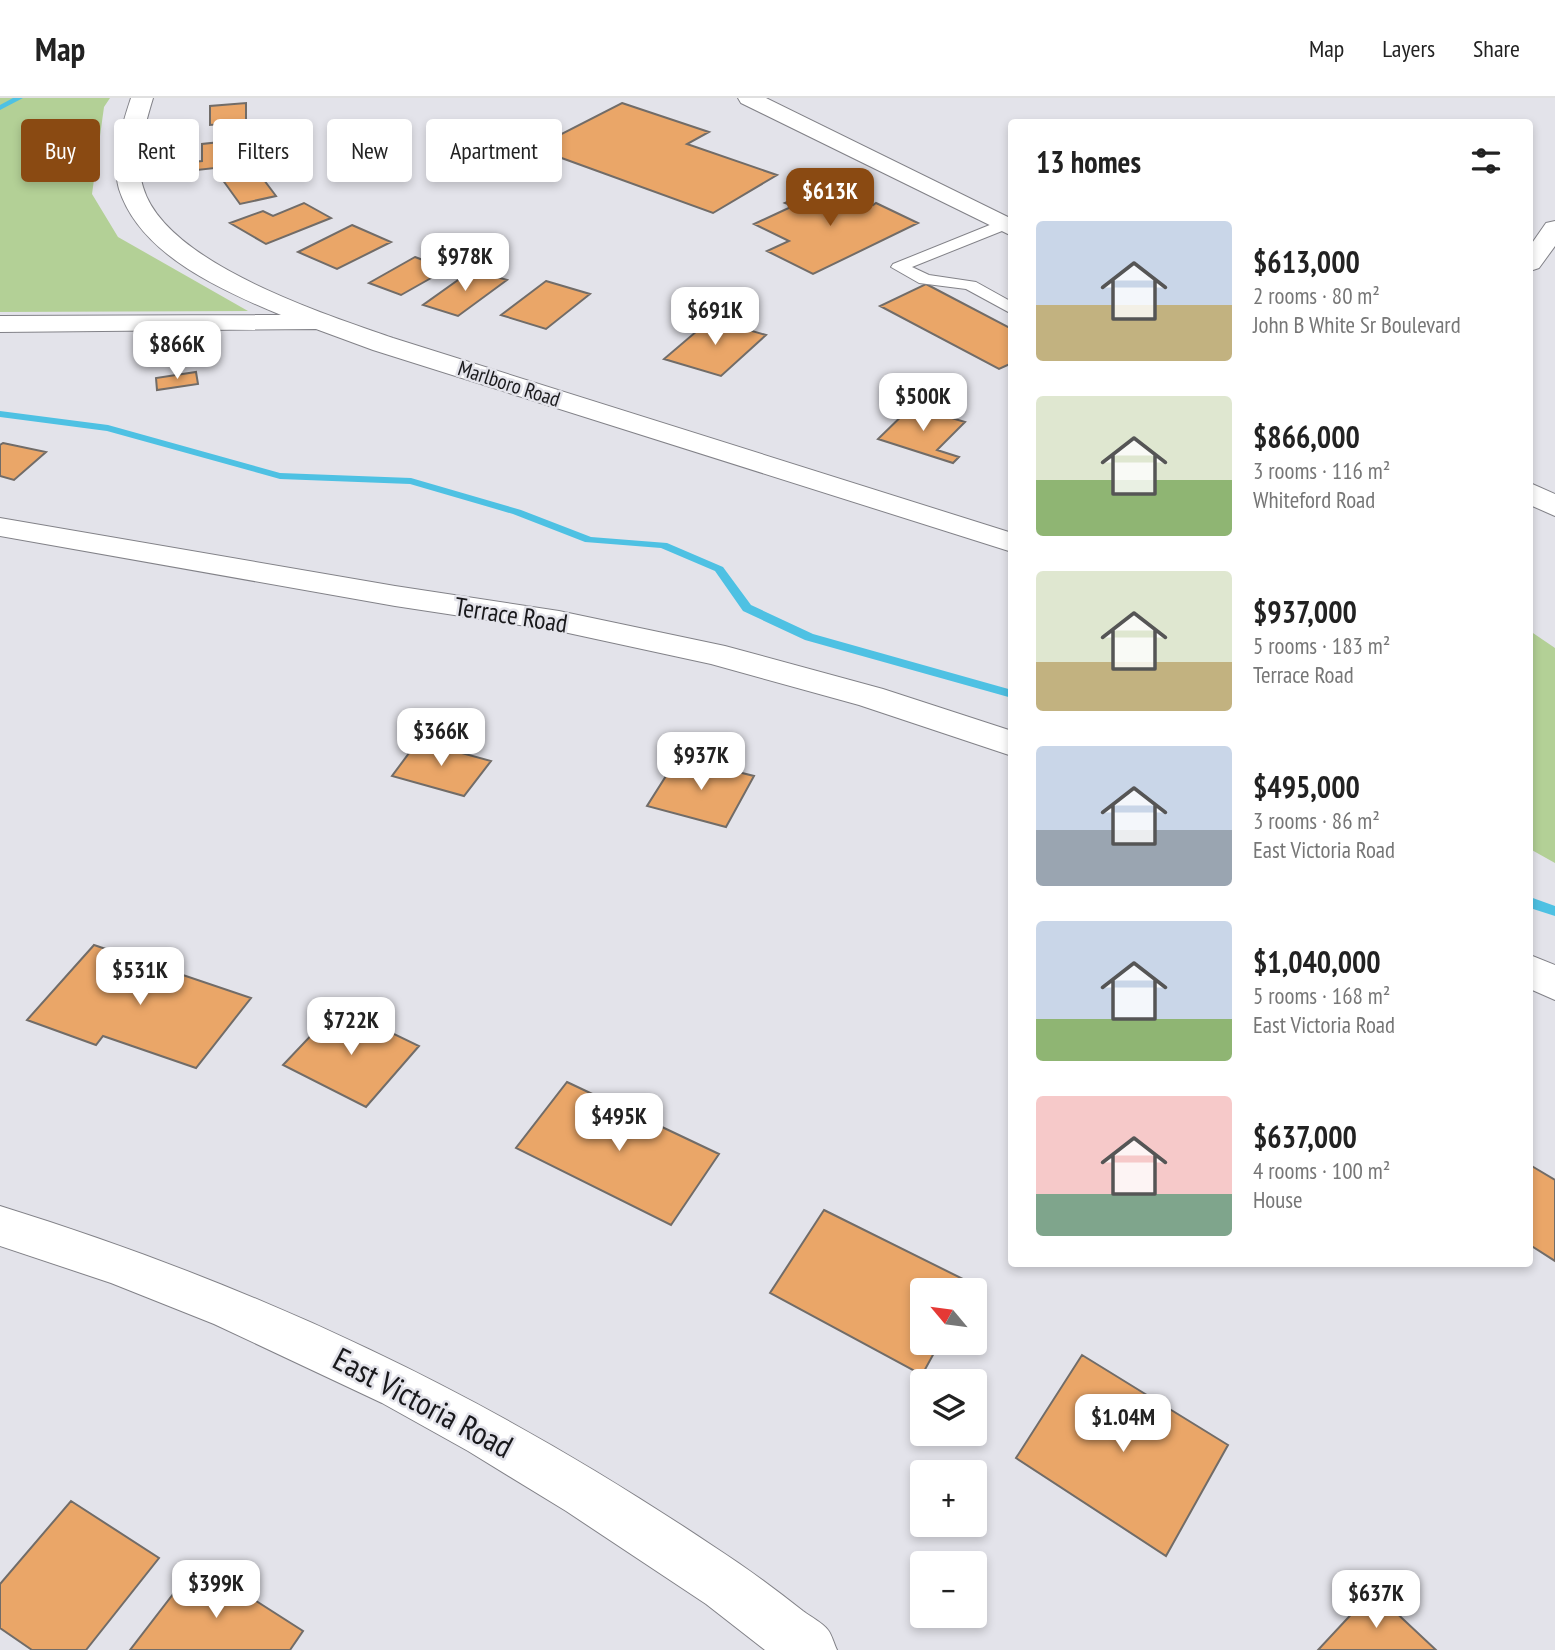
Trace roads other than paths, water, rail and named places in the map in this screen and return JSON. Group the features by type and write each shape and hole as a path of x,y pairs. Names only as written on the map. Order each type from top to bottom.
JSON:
{"street":[{"name":"Marlboro Road","path":"142,98 132,140 131,189 150,222 165,238 214,272 282,307 323,323 1008,542"},
{"path":"749,98 1008,225"},
{"path":"1533,260 1552,238"},
{"path":"0,324 146,326 323,323"},
{"name":"Terrace Road","path":"0,527 585,627 713,654 844,690 1008,743"},
{"path":"1533,973 1555,984"},
{"name":"East Victoria Road","path":"0,1226 211,1302 324,1350 452,1414 581,1490 715,1578 809,1650"}],"lane":[{"path":"1008,225 899,267 925,280 970,285 1008,307"}],"waterway":[{"path":"0,108 19,98"},
{"path":"0,414 108,428 280,476 411,481 517,512 589,540 663,545 719,569 747,608 809,637 1008,693"},
{"path":"1533,903 1553,911"}]}
